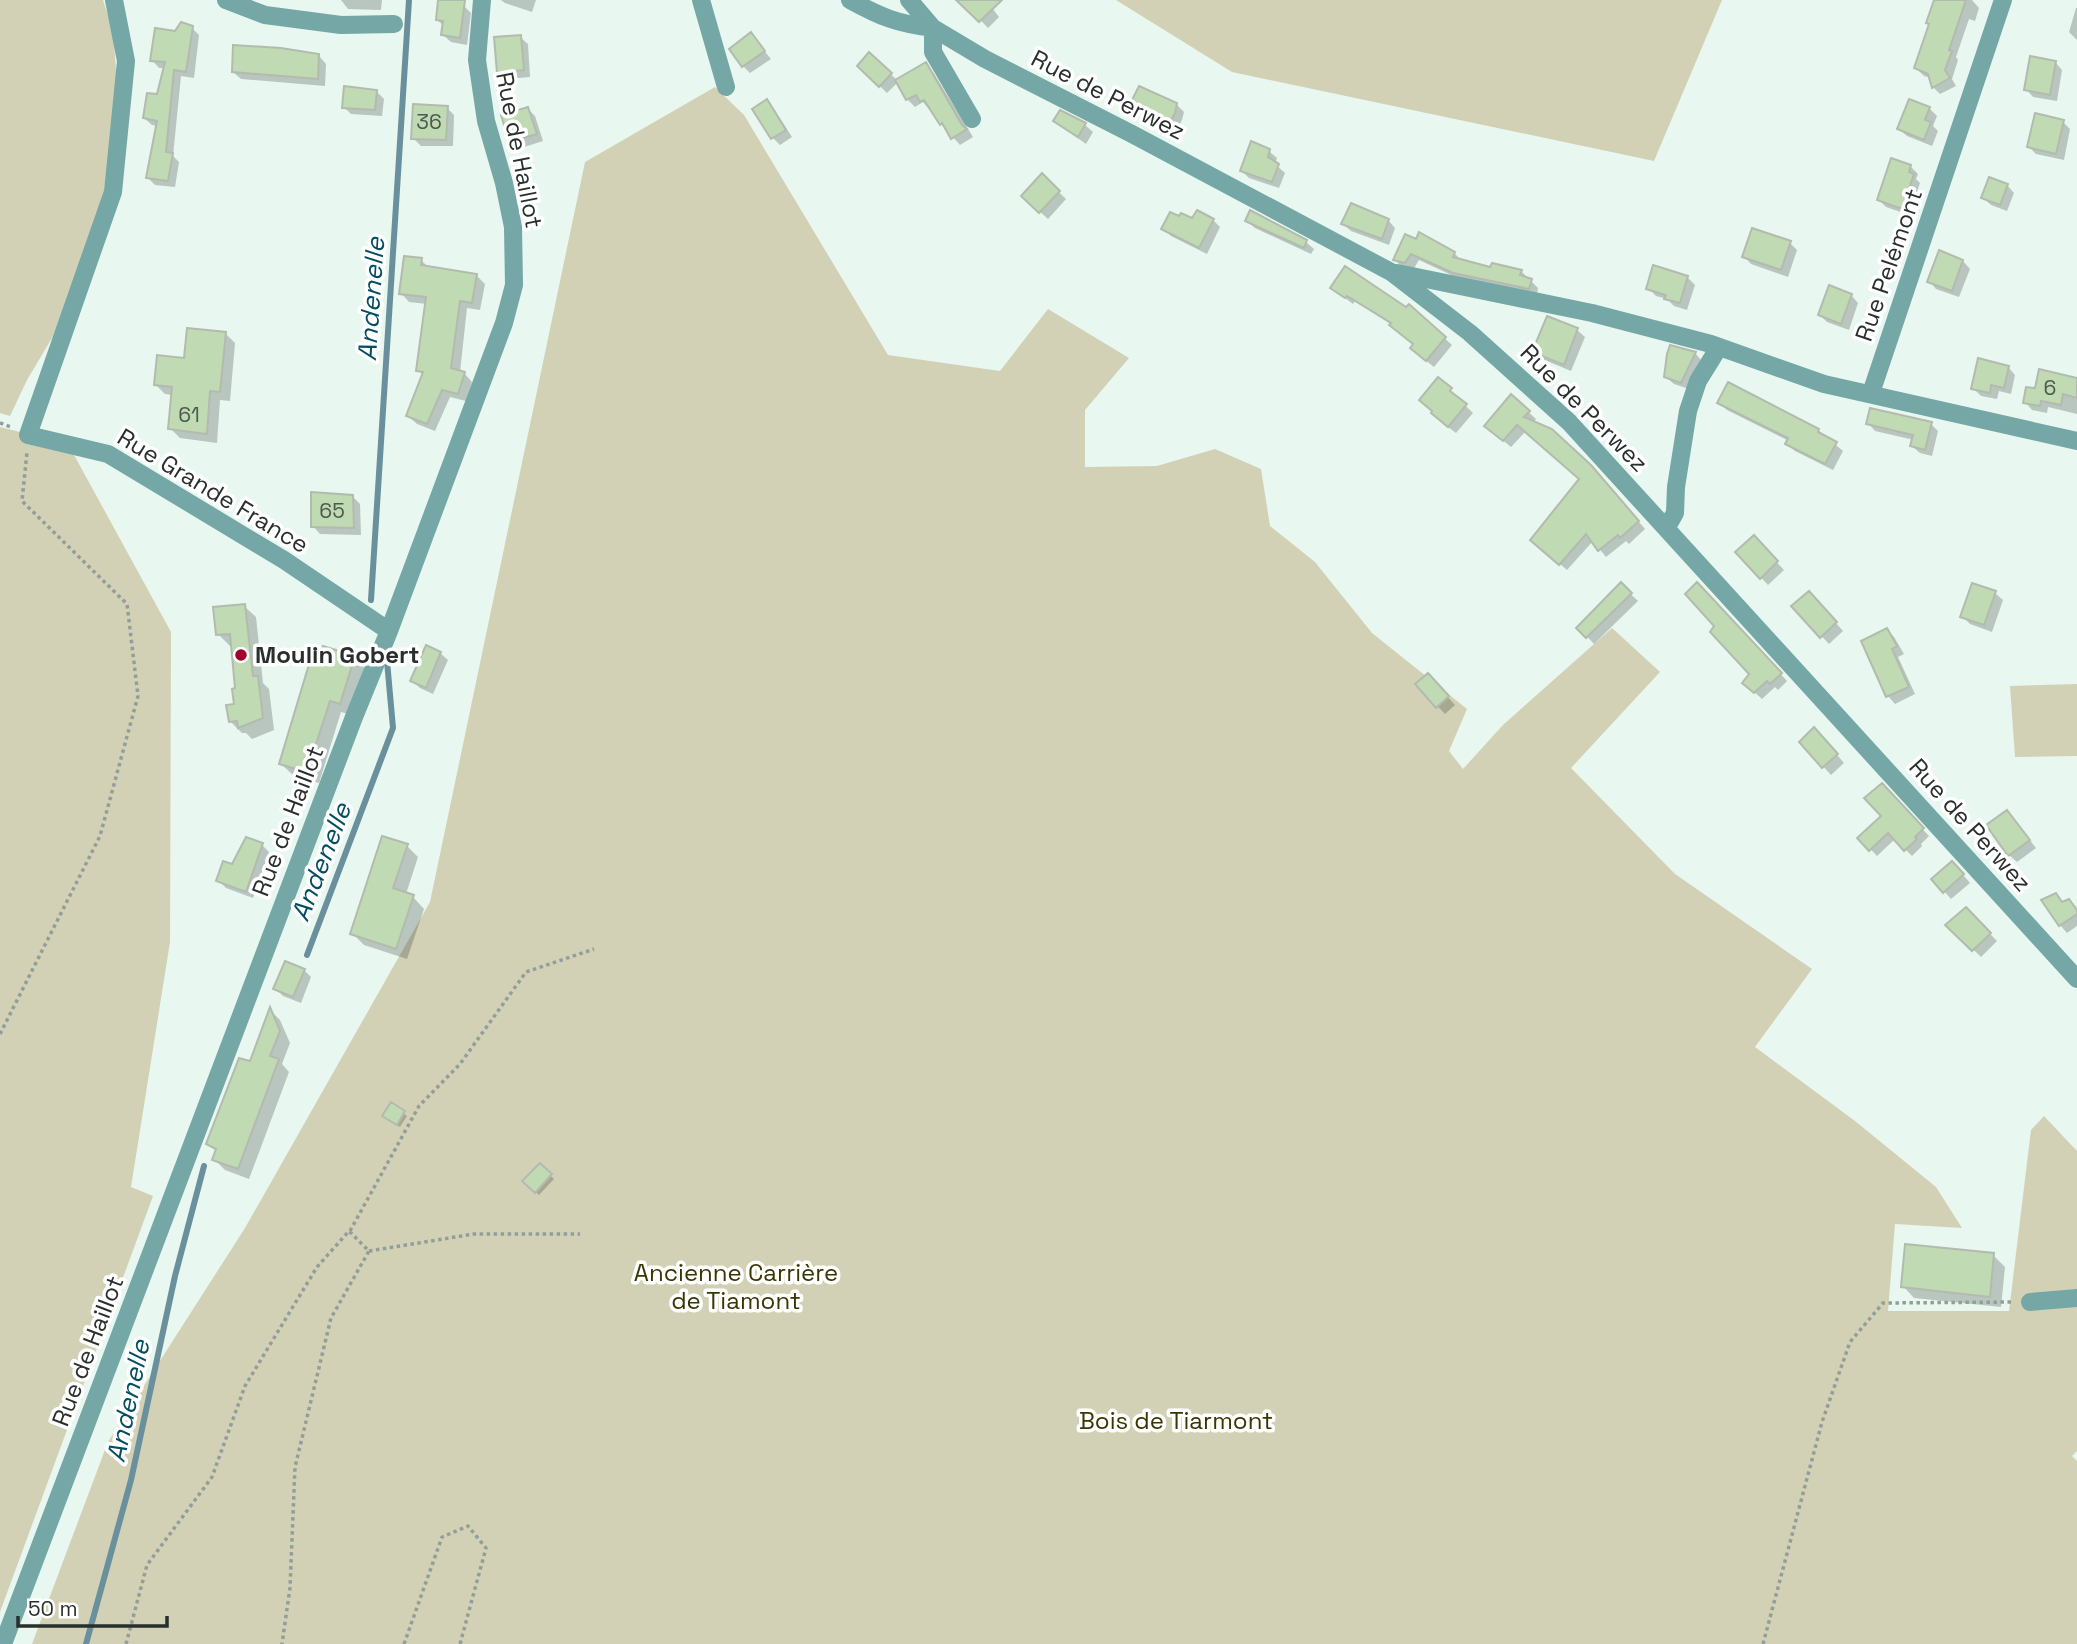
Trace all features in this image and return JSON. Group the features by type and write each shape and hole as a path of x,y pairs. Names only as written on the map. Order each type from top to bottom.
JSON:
{"street":[{"path":"28,435 113,192 126,61 114,0"},
{"path":"226,0 265,15 341,25 394,24"},
{"name":"Rue de Haillot","path":"3,1644 389,631 503,323 514,285 513,227 504,183 486,121 477,60 482,0"},
{"path":"701,0 726,87"},
{"path":"850,0 880,16 907,25 933,27 933,52 972,120"},
{"name":"Rue de Perwez","path":"909,0 933,27 985,59 1391,272 1470,333 1569,422 2077,979"},
{"name":"Rue Pelémont","path":"1871,393 2003,0"},
{"path":"1391,272 1592,313 1719,347 1824,384 2077,441"},
{"path":"1667,527 1675,513 1676,487 1688,411 1698,382 1719,347"},
{"name":"Rue Grande France","path":"28,435 108,454 284,560 389,631"},
{"path":"2030,1302 2077,1298"}],"path":[{"path":"0,1034 100,835 138,696 127,604 22,501 28,435"},
{"path":"126,1644 147,1565 212,1477 244,1386 317,1267 349,1231 419,1106 460,1064 526,972 594,949"},
{"path":"349,1231 369,1251"},
{"path":"369,1251 474,1234 580,1234"},
{"path":"282,1644 290,1588 295,1467 331,1318 369,1251"},
{"path":"1763,1644 1822,1422 1850,1342 1883,1303 2030,1302"},
{"path":"404,1644 442,1536 468,1526 486,1548 460,1644"}],"green space":[{"path":"0,0 103,0 113,31 119,109 110,196 88,263 10,416 0,413"},
{"path":"1116,0 1722,0 1654,161 1232,72"},
{"path":"715,87 744,115 888,355 1000,371 1048,309 1129,358 1085,410 1085,467 1157,466 1215,449 1261,469 1270,526 1315,562 1372,633 1467,709 1449,751 1463,769 1503,725 1612,628 1660,672 1571,768 1675,874 1812,969 1755,1047 1855,1121 1936,1187 1962,1228 1895,1224 1888,1311 2009,1311 2031,1130 2044,1116 2077,1151 2077,1451 2072,1456 2077,1461 2077,1644 32,1644 108,1442 245,1228 430,902 585,162"},
{"path":"0,427 68,444 171,632 170,942 131,1187 153,1196 0,1612"},
{"path":"2077,684 2077,756 2015,757 2010,686"}],"building":[{"path":"438,0 465,0 460,38 441,35 443,21 436,20"},
{"path":"956,0 1002,0 979,22"},
{"path":"1934,0 1966,0 1949,50 1952,51 1945,70 1950,78 1932,88 1928,74 1914,68"},
{"path":"181,22 193,26 186,72 174,70 166,152 173,153 168,181 146,178 157,121 143,118 147,93 157,94 165,62 150,61 155,28 175,31"},
{"path":"751,32 765,51 742,67 729,49"},
{"path":"521,35 524,70 497,73 494,37"},
{"path":"233,45 319,54 318,79 232,72"},
{"path":"869,52 892,73 879,87 857,66"},
{"path":"2030,56 2056,61 2050,95 2024,90"},
{"path":"926,62 962,125 967,129 951,139 924,100 920,102 916,95 906,100 895,80"},
{"path":"344,86 377,90 375,110 342,108"},
{"path":"1139,86 1177,103 1169,124 1129,106"},
{"path":"767,99 786,130 771,139 752,109"},
{"path":"1909,99 1930,107 1925,120 1931,122 1924,140 1897,129"},
{"path":"413,104 448,106 446,140 411,139"},
{"path":"528,107 537,134 509,142 501,115"},
{"path":"1060,110 1086,123 1078,137 1053,121"},
{"path":"2035,113 2064,120 2056,154 2027,147"},
{"path":"1251,141 1270,149 1268,157 1279,164 1272,182 1240,171"},
{"path":"1891,158 1911,165 1909,172 1914,174 1902,209 1877,200"},
{"path":"1042,173 1060,191 1039,213 1021,196"},
{"path":"1989,177 2008,184 2000,205 1981,198"},
{"path":"1351,203 1389,219 1382,239 1341,224"},
{"path":"1197,210 1214,219 1199,248 1161,229 1170,212 1192,218"},
{"path":"1250,210 1307,240 1304,248 1245,221"},
{"path":"1752,228 1791,241 1781,270 1742,257"},
{"path":"1419,232 1455,252 1453,257 1490,267 1492,263 1522,270 1520,275 1532,279 1529,289 1453,273 1411,254 1405,263 1393,260 1405,234 1416,239"},
{"path":"1939,250 1963,260 1952,291 1927,282"},
{"path":"404,256 422,258 421,265 477,274 472,303 460,301 451,368 465,372 458,394 442,390 427,424 406,416 423,372 416,371 426,297 399,294"},
{"path":"1653,265 1688,276 1680,303 1664,299 1666,295 1646,289"},
{"path":"1345,266 1406,307 1409,304 1446,337 1426,361 1410,348 1413,344 1389,325 1391,323 1330,288"},
{"path":"1829,285 1852,294 1841,324 1818,315"},
{"path":"1547,316 1578,328 1564,365 1532,352"},
{"path":"187,328 226,332 220,392 210,391 207,434 168,429 172,387 154,385 157,355 184,358"},
{"path":"1670,345 1696,352 1681,383 1664,377"},
{"path":"1978,358 2009,366 2004,388 1991,385 1990,393 1971,389"},
{"path":"2039,369 2077,378 2077,398 2063,394 2061,405 2041,401 2040,406 2023,403 2026,387 2035,388"},
{"path":"1438,377 1467,404 1448,427 1419,400"},
{"path":"1728,382 1819,429 1818,432 1837,442 1825,464 1785,444 1788,438 1717,403"},
{"path":"1511,394 1530,411 1524,417 1552,429 1591,465 1639,521 1620,538 1618,535 1598,551 1586,534 1559,565 1530,540 1579,479 1517,425 1503,441 1484,426"},
{"path":"1870,408 1932,422 1925,450 1910,446 1913,435 1866,424"},
{"path":"311,492 353,495 354,528 311,527"},
{"path":"1754,535 1778,561 1760,579 1735,552"},
{"path":"1621,582 1632,593 1586,638 1576,628"},
{"path":"1697,582 1782,673 1770,684 1767,681 1754,693 1742,683 1749,674 1710,632 1714,626 1685,594"},
{"path":"1972,583 1996,591 1984,625 1960,617"},
{"path":"1809,591 1837,622 1820,638 1791,606"},
{"name":"Moulin Gobert","path":"245,604 253,676 258,676 263,718 238,728 237,721 229,722 226,705 234,704 232,689 235,688 230,634 216,635 213,607"},
{"path":"1887,628 1897,646 1892,649 1909,687 1886,697 1861,641"},
{"path":"426,645 441,652 426,688 410,681"},
{"path":"323,646 355,656 340,704 330,701 307,772 279,764 313,651 321,653"},
{"path":"1428,673 1449,696 1436,708 1415,684"},
{"path":"1814,727 1838,754 1822,768 1799,742"},
{"path":"1882,783 1924,828 1904,851 1888,833 1869,851 1857,838 1881,816 1864,798"},
{"path":"2007,810 2030,840 2008,856 1986,825"},
{"path":"382,836 408,844 393,888 414,895 396,949 350,934"},
{"path":"246,837 263,843 246,892 216,881 223,861 232,864"},
{"path":"1952,861 1964,874 1943,893 1931,879"},
{"path":"2056,893 2062,902 2069,899 2077,910 2077,914 2059,926 2041,900"},
{"path":"1966,907 1991,933 1972,951 1945,925"},
{"path":"285,961 305,969 293,997 273,989"},
{"path":"270,1007 280,1031 270,1056 279,1059 238,1169 212,1160 216,1149 206,1144 239,1058 250,1061"},
{"path":"391,1102 405,1111 397,1125 382,1116"},
{"path":"540,1163 552,1174 535,1193 522,1181"},
{"path":"1905,1244 1994,1253 1990,1297 1901,1287"}],"waterway":[{"name":"Andenelle","path":"371,600 409,0"},
{"name":"Andenelle","path":"307,955 393,728 387,661"},
{"name":"Andenelle","path":"86,1644 131,1480 175,1276 204,1166"}],"place":[{"name":"Moulin Gobert","path":"241,655"}],"park label":[{"name":"Ancienne Carrière de Tiamont","path":"736,1287"},
{"name":"Bois de Tiarmont","path":"1176,1421"}]}
